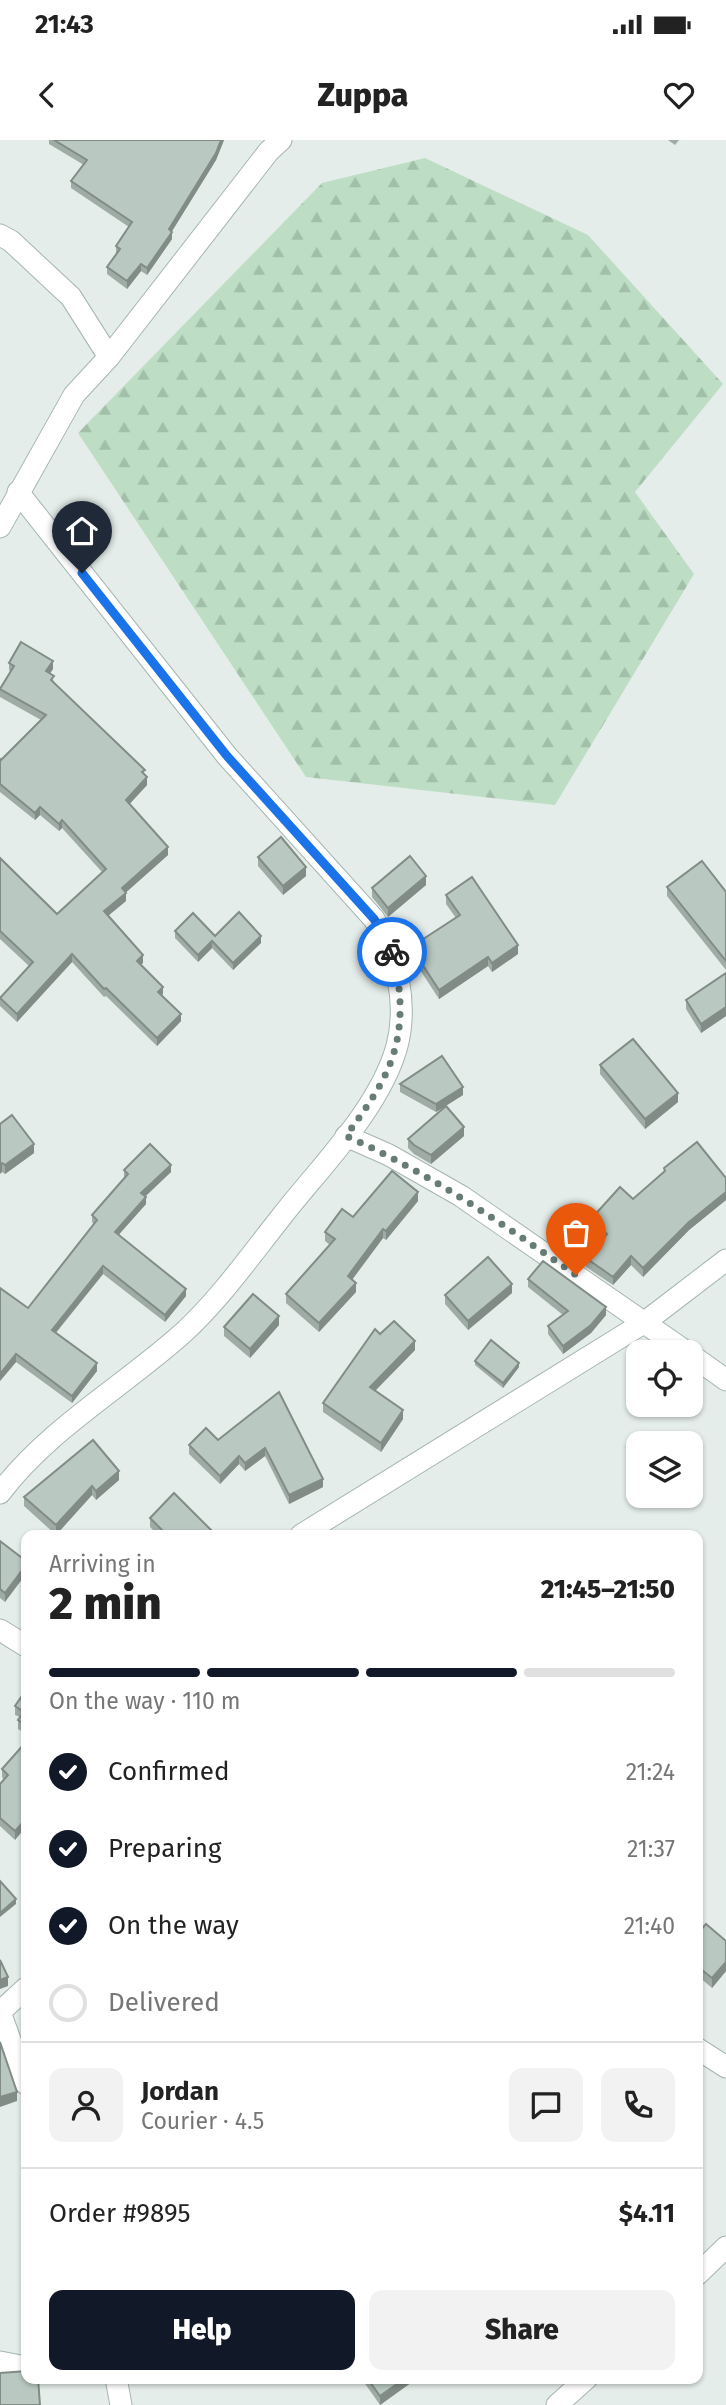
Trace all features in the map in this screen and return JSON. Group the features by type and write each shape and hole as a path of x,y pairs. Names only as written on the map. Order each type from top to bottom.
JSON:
{"street":[{"path":"0,527 74,395 109,357 269,151 281,140"},
{"path":"0,234 11,240 71,297 109,357"},
{"path":"0,1493 54,1437 184,1332 231,1280 373,1098 397,1045 400,1021 395,961 387,940 374,919 219,746 18,492"},
{"path":"346,1136 389,1155 461,1196 670,1340"},
{"path":"309,1530 645,1322 726,1260"},
{"path":"703,1363 726,1380"},
{"path":"0,1630 21,1643"},
{"path":"21,1993 0,2012 21,2070"},
{"path":"703,2052 726,2067"},
{"path":"703,2269 726,2248"},
{"path":"0,2362 21,2366"},
{"path":"117,2384 121,2405"},
{"path":"557,2405 580,2384"}],"green space":[{"path":"425,158 588,235 723,384 635,492 694,574 555,805 306,777 78,433 322,183"}],"building":[{"path":"54,140 221,140 216,153 169,229 172,232 147,268 141,264 127,281 107,267 120,249 116,246 132,222 71,181 87,160"},
{"path":"21,642 53,661 46,671 54,676 51,680 145,770 142,772 147,777 126,800 168,847 122,888 126,893 104,911 143,955 137,961 163,987 158,992 181,1014 157,1038 104,989 72,954 17,1014 0,998 33,962 0,931 0,858 57,914 106,869 62,820 59,824 40,807 35,813 0,784 0,759 46,715 0,689 14,666 9,663"},
{"path":"281,837 306,867 283,886 258,857"},
{"path":"410,856 426,876 388,908 372,888"},
{"path":"702,861 726,892 726,961 667,887"},
{"path":"472,877 518,945 492,963 488,957 439,990 411,947 460,915 446,895"},
{"path":"239,912 261,936 233,963 212,941 198,955 175,931 193,913 215,936"},
{"path":"726,973 726,1007 701,1024 686,1000"},
{"path":"633,1039 678,1093 645,1119 600,1065"},
{"path":"442,1056 463,1087 436,1104 400,1084"},
{"path":"446,1106 464,1127 431,1155 408,1139"},
{"path":"12,1115 34,1144 5,1165 0,1165 0,1124"},
{"path":"697,1142 726,1178 726,1192 689,1222 643,1268 631,1256 613,1277 586,1258 607,1234 591,1219 620,1187 633,1199 665,1171 664,1168"},
{"path":"150,1144 171,1165 141,1193 146,1197 115,1232 186,1289 165,1315 103,1266 52,1330 97,1363 72,1396 16,1354 0,1374 0,1288 28,1308 97,1220 92,1215 128,1174 124,1170"},
{"path":"392,1171 418,1192 386,1231 383,1229 348,1276 356,1283 319,1323 286,1294 335,1239 325,1232 342,1209 353,1217"},
{"path":"488,1257 512,1284 468,1321 445,1295"},
{"path":"543,1261 606,1307 591,1325 563,1346 548,1326 568,1311 528,1279"},
{"path":"253,1294 279,1316 250,1349 224,1327"},
{"path":"394,1321 415,1341 370,1387 403,1410 381,1443 323,1403 375,1329 380,1334"},
{"path":"491,1340 519,1363 503,1383 475,1361"},
{"path":"279,1392 323,1479 289,1495 265,1448 245,1463 239,1456 220,1476 189,1445 206,1428 218,1440"},
{"path":"93,1440 119,1471 96,1491 92,1486 56,1525 24,1497"},
{"path":"174,1493 211,1530 162,1530 150,1518"},
{"path":"0,1541 21,1557 21,1572 5,1593 0,1589"},
{"path":"21,1697 21,1710 15,1706"},
{"path":"21,1748 21,1824 15,1831 0,1818 0,1784 8,1775 2,1769"},
{"path":"0,1881 16,1899 0,1913"},
{"path":"706,1924 726,1941 726,1962 712,1978 703,1971 703,1927"},
{"path":"0,1960 8,1977 0,1980"},
{"path":"0,2042 17,2092 0,2097"},
{"path":"21,2371 21,2384 38,2384 40,2405 0,2405 0,2373"},
{"path":"371,2384 397,2384 380,2396"}],"way so far":[{"path":"392,952 399,986 400,1021 397,1045 373,1098 346,1136 389,1155 461,1196 576,1275"}],"route":[{"path":"82,573 227,756 374,919 392,952"}]}
